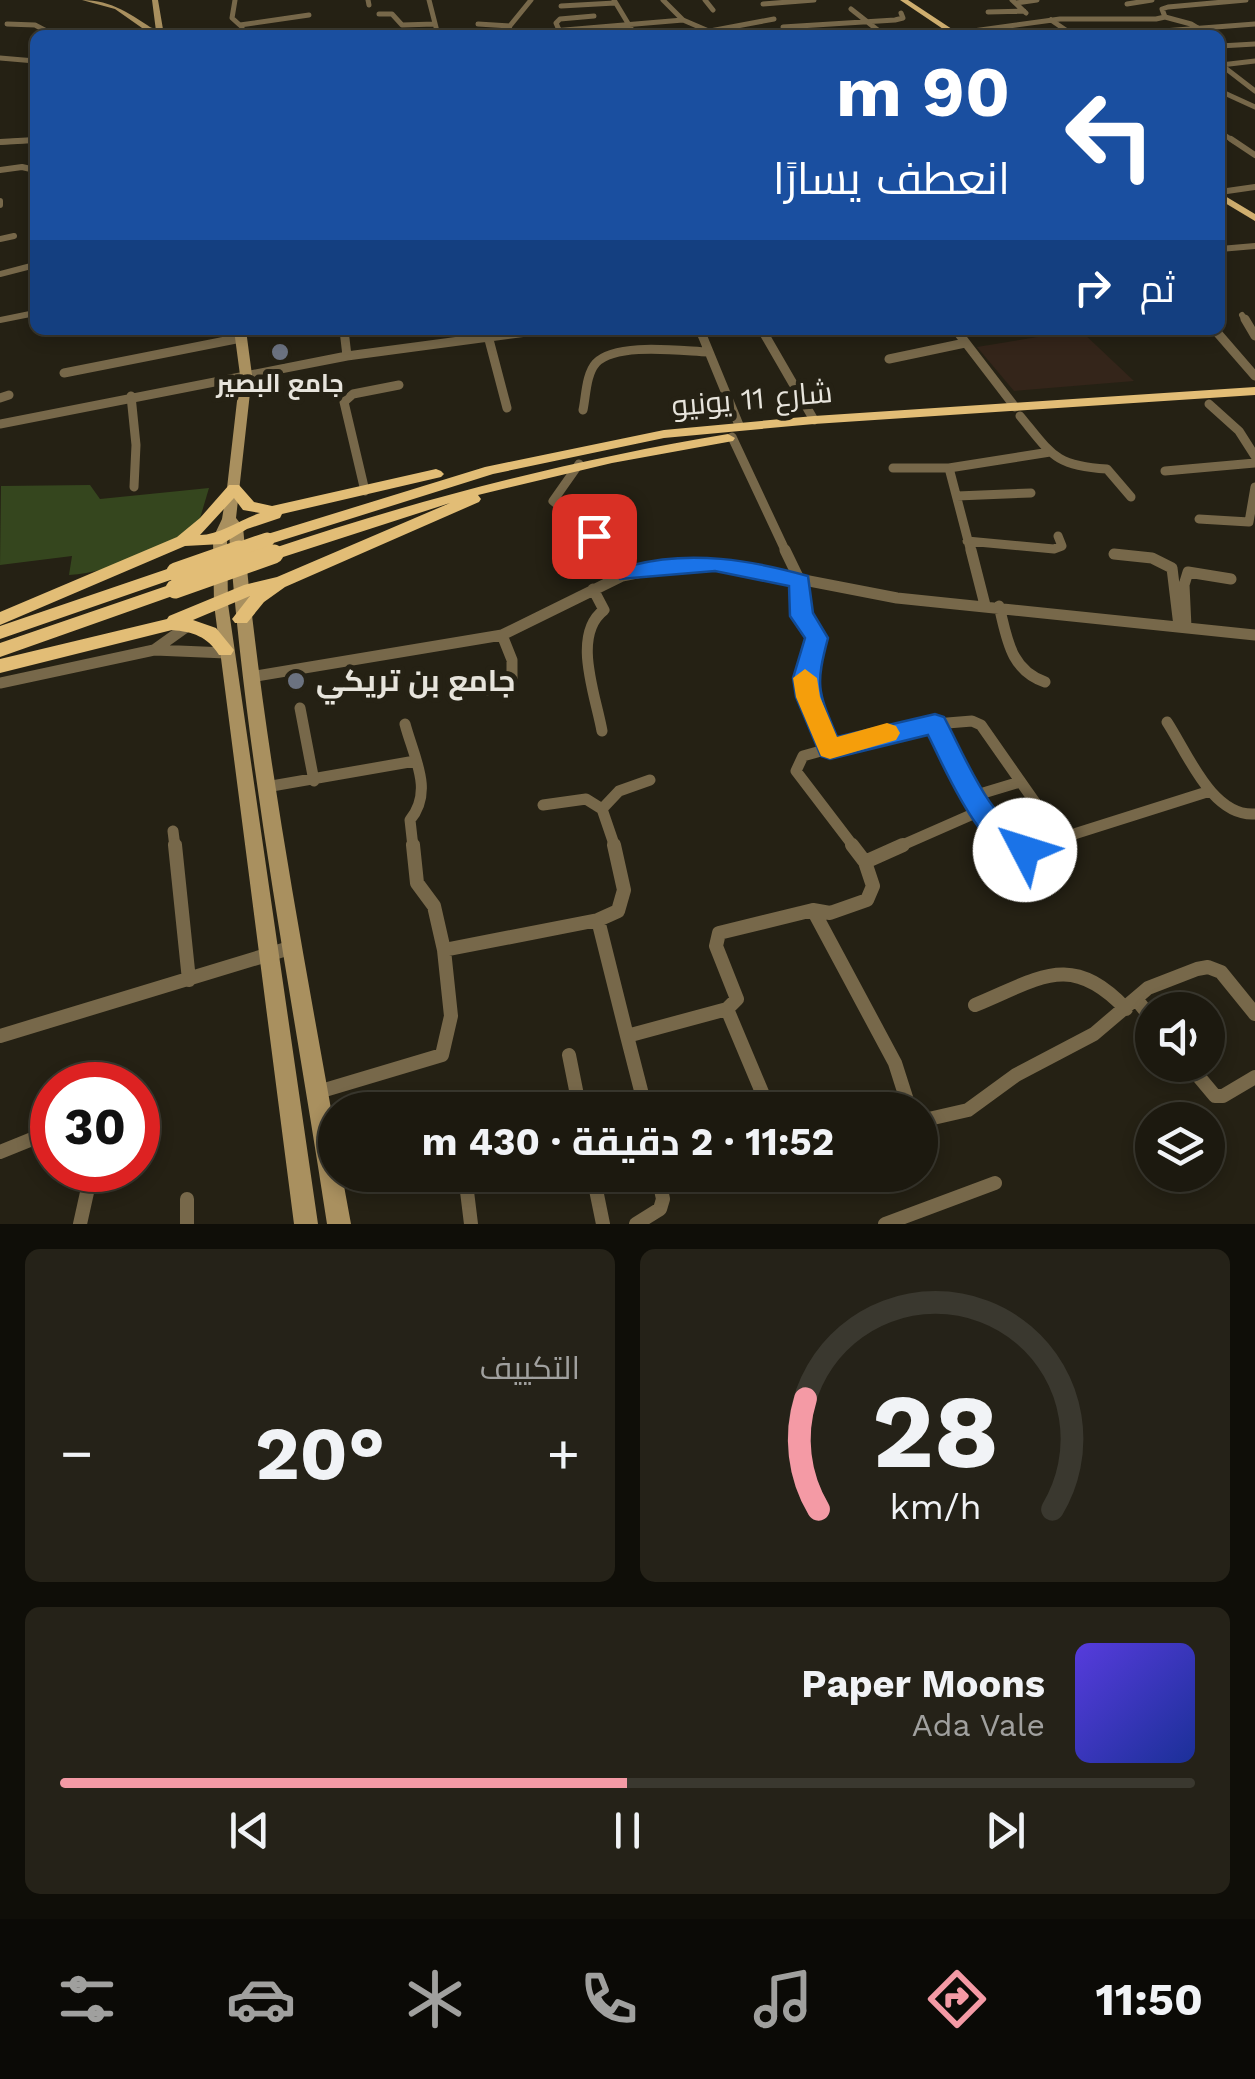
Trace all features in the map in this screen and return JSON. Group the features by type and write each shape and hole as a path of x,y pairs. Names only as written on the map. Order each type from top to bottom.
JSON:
{"highway":[{"name":"شارع 11 يونيو","path":"736,431 1255,391"},
{"name":"شارع 11 يونيو","path":"176,580 271,547 570,461 736,431 814,420 1255,401"},
{"path":"0,619 183,541 294,508 488,463 570,461"},
{"path":"1,680 156,626 239,605 253,586 279,582 570,461"},
{"path":"183,541 206,522 234,488 244,502 256,509 294,508"},
{"path":"206,522 228,528"},
{"path":"0,634 176,580"},
{"path":"0,650 176,580"},
{"path":"156,626 188,625 212,633 226,652"}],"main road":[{"path":"85,0 118,4 154,30"},
{"path":"154,30 155,0"},
{"path":"903,0 952,30"},
{"path":"910,0 953,30"},
{"path":"1225,201 1254,220"},
{"path":"241,335 246,375 228,528 266,787 318,1092"},
{"path":"239,605 226,652 306,1224"},
{"path":"333,1192 338,1224"}],"street":[{"path":"235,0 232,18 241,30"},
{"path":"429,0 437,30"},
{"path":"510,30 530,0"},
{"path":"663,0 684,20 708,30"},
{"path":"704,0 713,10"},
{"path":"761,2 814,0"},
{"path":"1014,2 1036,0"},
{"path":"1127,4 1152,0"},
{"path":"1162,0 1176,6"},
{"path":"1165,17 1162,9 1246,0"},
{"path":"560,6 615,1 631,30"},
{"path":"761,2 786,30"},
{"path":"1014,2 1034,22"},
{"path":"852,9 877,30"},
{"path":"988,12 1024,11"},
{"path":"783,27 901,20 901,13"},
{"path":"379,14 391,14 402,25 436,24"},
{"path":"240,26 308,15"},
{"path":"559,30 556,23 560,19 594,16"},
{"path":"987,30 1051,20 1165,17 1203,30"},
{"path":"715,30 774,19"},
{"path":"587,30 684,20"},
{"path":"1051,20 1066,30"},
{"path":"651,22 673,30"},
{"path":"7,24 35,25 44,30"},
{"path":"478,24 510,26"},
{"path":"1164,30 1255,24"},
{"path":"1014,26 1015,30"},
{"path":"1001,28 1005,30"},
{"path":"1225,45 1255,44"},
{"path":"1225,48 1245,62"},
{"path":"0,58 30,60"},
{"path":"1225,64 1255,61"},
{"path":"1225,67 1255,91"},
{"path":"1225,94 1255,110"},
{"path":"1225,135 1255,155"},
{"path":"0,142 30,140"},
{"path":"24,167 30,163"},
{"path":"0,170 30,169"},
{"path":"1225,196 1255,187"},
{"path":"0,239 14,236"},
{"path":"1225,249 1255,246"},
{"path":"0,274 30,266"},
{"path":"0,320 30,314"},
{"path":"1242,315 1255,336"},
{"path":"64,373 236,335"},
{"path":"345,335 347,356"},
{"path":"0,424 131,396 470,335"},
{"path":"488,335 507,408"},
{"path":"702,335 736,431 800,581 801,616 811,624 816,638 805,678 808,697 830,749"},
{"path":"765,335 814,420"},
{"path":"959,335 1050,452 1077,470 1108,469 1130,497"},
{"path":"1220,335 1255,376"},
{"path":"889,359 965,343"},
{"path":"583,410 592,370 604,356 708,352"},
{"path":"365,491 345,398 399,385"},
{"path":"131,396 136,446 134,488"},
{"path":"1164,471 1255,459 1238,431 1209,404"},
{"path":"893,468 949,468 1050,452"},
{"path":"570,461 554,501 572,516 575,533 604,538 628,574"},
{"path":"949,468 985,605"},
{"path":"1199,518 1248,522 1253,515 1255,487"},
{"path":"958,496 1031,493"},
{"path":"967,541 1054,549 1062,546 1058,536"},
{"path":"1114,554 1155,558 1172,568 1182,627"},
{"path":"249,677 502,636 628,574 656,567 715,564 897,598 1255,635"},
{"path":"1182,627 1188,572 1232,579"},
{"path":"593,590 604,610 592,619 586,643 602,731"},
{"path":"999,606 1015,663 1028,676 1045,682"},
{"path":"154,650 188,625"},
{"path":"459,688 483,691 505,686 512,679 512,660 502,636"},
{"path":"1,680 154,650 226,652"},
{"path":"300,708 314,781"},
{"path":"627,1036 728,1009 737,999 716,946 719,933 813,910 830,913 871,896 873,886 866,862 796,771 802,756 935,724 972,721 981,725 1060,838"},
{"path":"1166,722 1210,792 1231,813 1255,814"},
{"path":"318,1092 442,1055 450,1038 452,1011 444,950 434,906 417,883 410,820 422,804 422,790 405,724"},
{"path":"935,724 980,811 1016,847 1025,850 1210,792"},
{"path":"266,787 415,761"},
{"path":"602,809 619,791 650,780"},
{"path":"970,796 1020,782"},
{"path":"444,950 598,920 624,904 622,874 602,809 586,799 544,805"},
{"path":"866,862 980,811"},
{"path":"172,831 189,980"},
{"path":"813,910 894,1064 904,1092"},
{"path":"598,920 641,1092"},
{"path":"0,1036 294,947"},
{"path":"938,1117 968,1110 1016,1074 1094,1034 1148,988 1208,967 1230,979 1255,1014"},
{"path":"975,1005 1074,970 1099,980 1135,1007"},
{"path":"728,1009 762,1092"},
{"path":"569,1055 576,1092"},
{"path":"1203,1082 1215,1096 1223,1096 1255,1077"},
{"path":"0,1152 30,1140"},
{"path":"884,1224 995,1183"},
{"path":"80,1224 87,1192"},
{"path":"467,1192 472,1224"},
{"path":"596,1192 603,1224"},
{"path":"636,1224 660,1209 662,1192"},
{"path":"187,1200 187,1224"}],"shaded area":[{"path":"1050,335 1085,335 1134,381 1014,391 977,347"}],"green space":[{"path":"90,485 100,499 209,488 198,525 120,564 69,575 72,556 0,565 1,486"}],"slow traffic":[{"path":"805,678 808,697 830,749 887,733"}],"place":[{"name":"جامع البصير","path":"280,352"},
{"name":"جامع بن تريكي","path":"296,681"}],"route":[{"path":"594,536 604,538 628,574 676,564 715,564 800,581 801,616 811,624 816,638 805,678 808,697 830,749 896,730 935,724 980,811 1016,847 1025,850"}]}
